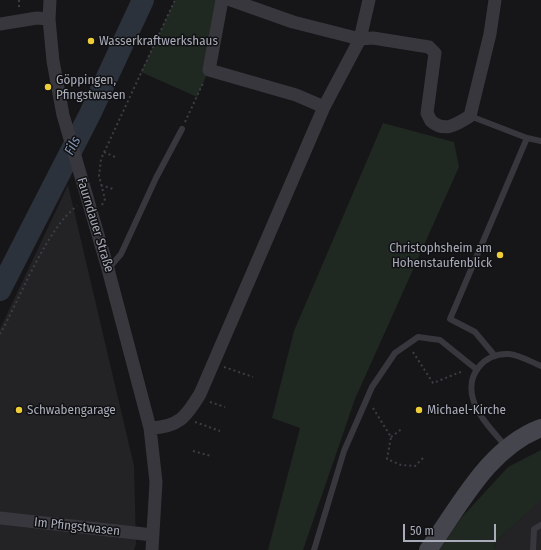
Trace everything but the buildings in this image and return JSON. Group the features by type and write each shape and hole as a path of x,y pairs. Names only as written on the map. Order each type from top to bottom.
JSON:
{"street":[{"name":"Faurndauer Straße","path":"50,0 49,19 53,61 63,115 108,269 150,428 156,482 152,550"},
{"path":"222,0 209,70 296,95 324,107"},
{"path":"231,0 293,22 360,39 373,38 429,47 435,54 427,113 431,121 444,128 455,126 470,116 490,34 495,0"},
{"path":"150,428 164,428 184,418 197,398 324,107 360,39 369,0"},
{"path":"0,24 37,18 49,19"},
{"path":"428,550 486,468 507,448 541,428"},
{"name":"Im Pfingstwasen","path":"0,518 153,535"}],"lane":[{"path":"470,116 527,138 541,140"},
{"path":"108,269 121,254 156,178 182,129"},
{"path":"495,356 475,332 450,319 527,138"},
{"path":"314,550 344,451 372,387 395,353 418,337 440,340 475,367"},
{"path":"507,448 485,421 473,399 471,385 475,367 495,356 509,354 518,356 541,366"},
{"path":"533,550 534,528 541,525"}],"path":[{"path":"0,334 48,242 62,219 77,206 79,214 101,207 105,199 99,176 101,159 175,0"},
{"path":"182,129 209,70"},
{"path":"104,152 115,157"},
{"path":"101,185 113,189"},
{"path":"408,344 433,383 475,367"},
{"path":"213,363 253,377"},
{"path":"197,398 225,407"},
{"path":"367,398 391,437"},
{"path":"184,418 220,430"},
{"path":"403,428 391,437 387,458 401,465 415,466 425,456"},
{"path":"193,451 211,456"}],"shaded area":[{"path":"175,0 222,0 209,70 197,97 141,72"},
{"path":"383,123 454,142 459,167 355,399 303,550 268,550 300,428 272,418 294,331"},
{"path":"68,185 134,466 136,544 134,550 0,550 0,329"},
{"path":"541,450 541,500 494,543 495,550 439,550 462,517 508,467"},
{"path":"541,499 541,550 495,550 494,543"}],"waterway":[{"name":"Fils","path":"0,290 90,114 143,0"}],"place":[{"name":"Wasserkraftwerkshaus","path":"91,41"},
{"name":"Göppingen, Pfingstwasen","path":"48,87"},
{"name":"Christophsheim am Hohenstaufenblick","path":"500,255"},
{"name":"Schwabengarage","path":"19,410"},
{"name":"Michael-Kirche","path":"419,410"}]}
